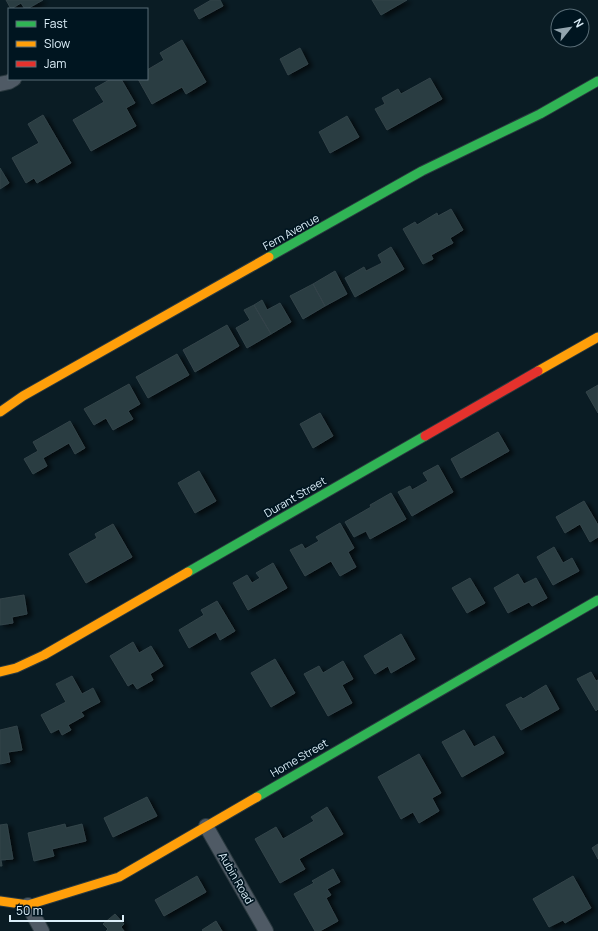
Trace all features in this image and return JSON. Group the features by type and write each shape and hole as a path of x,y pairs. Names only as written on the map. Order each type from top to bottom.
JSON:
{"street":[{"path":"0,84 12,80"},
{"name":"Fern Avenue","path":"0,412 23,396 422,172 540,114 598,81"},
{"name":"Durant Street","path":"0,672 16,668 44,655 598,337"},
{"name":"Home Street","path":"0,901 28,905 119,877 598,600"},
{"name":"Aubin Road","path":"206,826 266,931"},
{"path":"28,905 42,931"}],"building":[{"path":"6,0 43,0 29,8 24,8 21,3 10,8"},
{"path":"211,0 220,0 223,6 199,19 194,10"},
{"path":"372,0 407,0 381,15"},
{"path":"182,40 206,82 186,94 182,87 152,104 139,80 148,80 148,69 164,60 160,53"},
{"path":"300,48 308,64 288,75 280,59"},
{"path":"430,78 442,99 387,130 375,109 385,104 382,98 398,89 401,94"},
{"path":"109,80 122,80 135,103 126,108 136,126 91,151 73,120 104,102 95,88"},
{"path":"43,115 71,163 37,183 34,178 26,183 12,158 39,143 28,124"},
{"path":"347,116 359,137 330,153 319,132"},
{"path":"0,168 9,183 0,189"},
{"path":"451,209 463,230 450,238 453,243 431,255 433,259 423,264 403,229 415,222 417,225 437,213 438,216"},
{"path":"391,247 404,269 355,297 345,278 364,267 366,271 382,263 378,255"},
{"path":"335,271 347,294 325,306 313,284"},
{"path":"313,284 325,306 303,319 290,296"},
{"path":"262,300 267,310 280,303 291,322 271,334 254,305"},
{"path":"254,305 271,334 247,348 236,328 250,320 244,310"},
{"path":"227,325 239,346 195,372 183,350"},
{"path":"177,354 189,375 148,398 136,377"},
{"path":"129,384 140,404 128,411 133,419 113,430 106,418 94,425 84,409"},
{"path":"598,385 598,413 586,392"},
{"path":"320,413 333,436 313,448 300,424"},
{"path":"70,421 85,448 75,454 69,443 43,458 47,466 33,474 24,459 38,451 33,442"},
{"path":"498,432 509,451 461,478 451,459"},
{"path":"438,465 453,492 412,516 398,492 410,486 412,490 428,481 423,473"},
{"path":"199,471 216,501 195,513 178,483"},
{"path":"391,493 406,519 370,539 366,531 354,537 345,522"},
{"path":"584,501 598,525 598,537 590,542 580,524 565,533 556,517"},
{"path":"340,523 354,548 348,552 356,567 340,576 331,561 305,576 290,550 302,544 305,549 319,541 316,537"},
{"path":"113,524 132,557 86,583 69,554 97,538 95,534"},
{"path":"554,547 563,563 572,558 579,571 553,585 537,557"},
{"path":"273,563 287,588 248,610 233,583 247,575 252,583 260,578 256,573"},
{"path":"518,574 524,584 536,578 547,598 532,606 529,602 508,613 494,588"},
{"path":"470,578 485,603 467,613 452,588"},
{"path":"24,595 27,614 12,617 13,623 0,625 0,599"},
{"path":"217,601 235,631 220,640 216,632 189,648 179,630 204,615 201,610"},
{"path":"401,634 415,659 391,673 388,666 375,674 364,656"},
{"path":"133,642 139,653 151,646 163,666 150,674 153,680 137,689 133,683 128,686 110,656"},
{"path":"275,659 295,693 271,707 251,673"},
{"path":"343,661 353,679 342,685 352,703 328,716 304,674 319,666 323,673"},
{"path":"591,672 596,681 598,680 598,709 596,711 577,679"},
{"path":"72,676 82,694 93,688 100,702 81,712 84,716 68,725 71,730 62,735 59,729 51,733 41,715 66,702 56,684"},
{"path":"546,685 559,709 521,730 506,705 521,697 523,699"},
{"path":"17,726 22,750 8,752 10,762 0,764 0,730"},
{"path":"464,730 474,747 494,736 504,753 462,777 442,742"},
{"path":"419,754 441,793 432,798 439,811 419,823 413,812 401,819 378,777"},
{"path":"147,797 157,816 113,837 104,818"},
{"path":"327,807 343,834 299,859 305,869 280,883 255,839 276,827 283,839 314,821 311,817"},
{"path":"7,824 13,859 1,860 2,866 0,866 0,825"},
{"path":"65,824 66,828 82,824 86,841 52,849 54,856 34,861 28,833"},
{"path":"598,844 598,859 592,848"},
{"path":"333,869 340,882 327,889 331,895 326,898 338,921 320,931 315,931 294,894 314,883 312,881"},
{"path":"197,876 206,892 164,916 155,900"},
{"path":"573,876 591,908 565,923 563,920 549,927 533,899"},
{"path":"115,914 124,924 121,927 124,931 106,931 108,929 103,924"},
{"path":"216,921 222,931 202,930"}],"traffic: fast":[{"path":"269,257 422,171 540,114 598,81"},
{"path":"188,572 425,436"},
{"path":"257,797 598,600"}],"traffic: slow":[{"path":"0,412 23,396 269,257"},
{"path":"538,371 598,337"},
{"path":"0,672 16,668 44,655 188,572"},
{"path":"0,901 28,905 119,877 257,797"}],"traffic: jam":[{"path":"425,436 538,371"}]}
